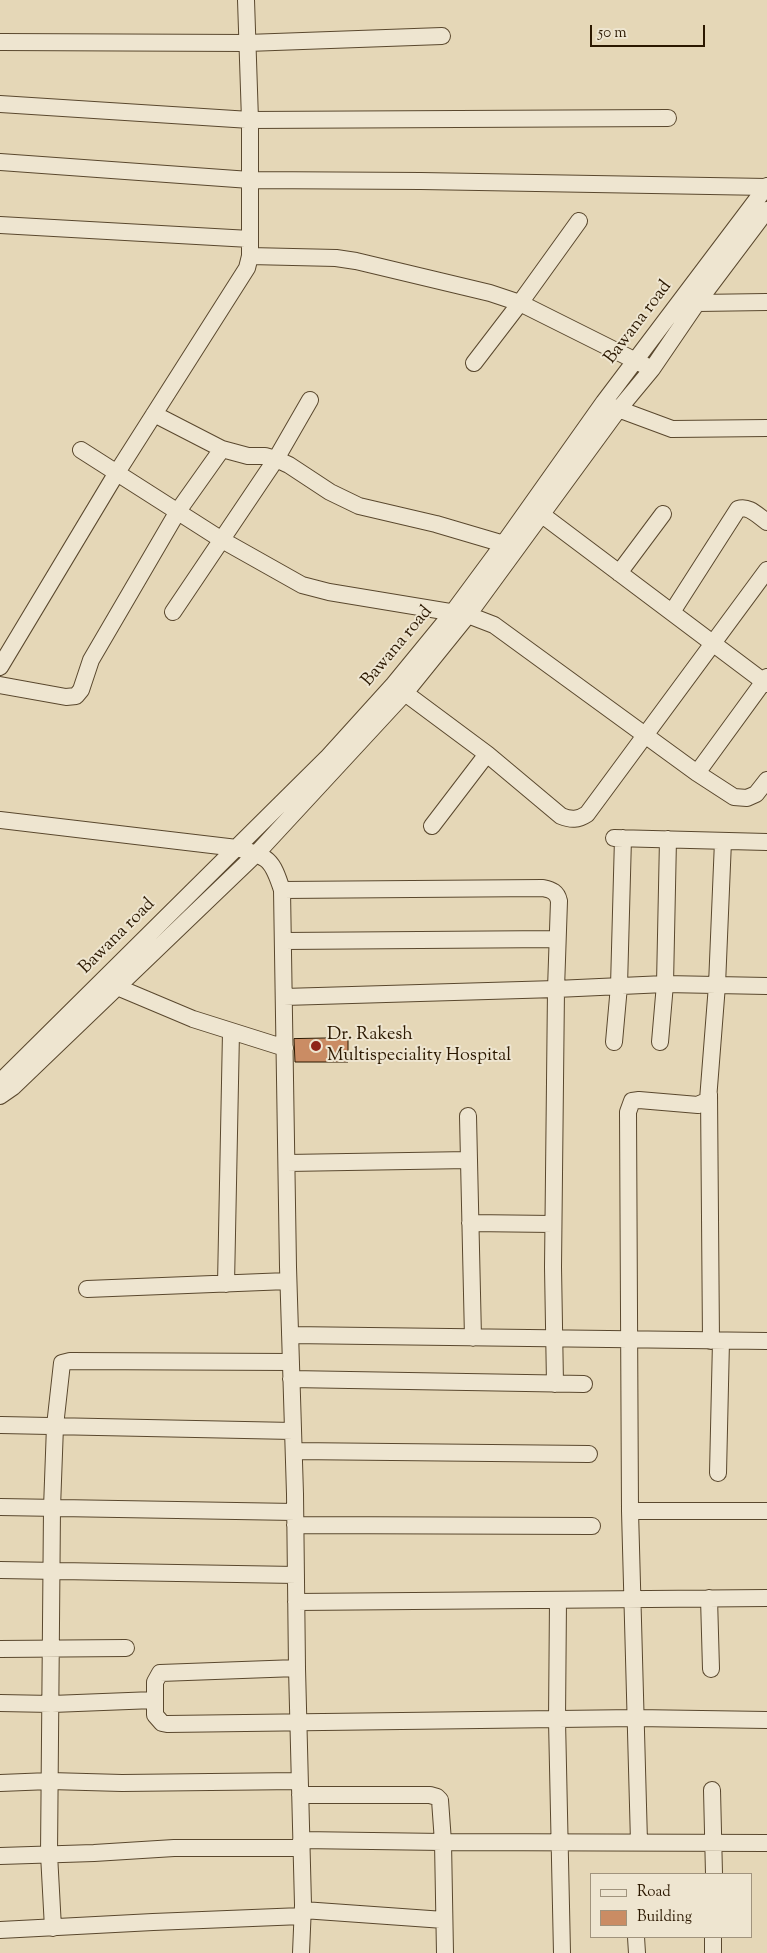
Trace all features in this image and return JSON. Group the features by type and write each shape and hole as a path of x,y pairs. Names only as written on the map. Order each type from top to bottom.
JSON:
{"street":[{"path":"0,667 116,474 247,268 250,256 250,120 246,0"},
{"path":"0,42 246,43 442,36"},
{"path":"0,104 250,120 668,118"},
{"path":"0,162 250,180 767,187"},
{"name":"Bawana road","path":"510,546 541,514 611,406 636,361 767,187"},
{"name":"Bawana road","path":"0,1082 237,848 285,812 405,693 611,406 652,369 767,210"},
{"path":"474,363 579,221"},
{"path":"0,226 250,239"},
{"path":"250,256 336,258 356,261 490,293 520,303 652,369"},
{"path":"698,303 767,302"},
{"path":"173,612 276,459 310,400"},
{"path":"611,406 672,429 767,428"},
{"path":"154,414 222,449 234,453 276,459 289,465 330,492 358,506 436,524 510,546"},
{"path":"0,685 66,697 76,696 81,690 91,660 178,511 222,449"},
{"path":"81,450 222,540 288,577 315,589 460,614 494,625 697,773 734,797 747,798 756,794 767,780"},
{"path":"672,612 738,508 749,509 767,522"},
{"path":"541,514 712,643 766,681 697,773"},
{"path":"619,573 663,514"},
{"path":"405,693 487,754 561,816 570,819 579,818 587,814 767,570"},
{"name":"Bawana road","path":"0,1096 13,1087 257,854 285,812 327,758 460,614"},
{"path":"432,826 487,754"},
{"path":"0,820 237,848 269,860 276,871 282,890 288,1281 294,1451 303,1913 301,1953"},
{"path":"614,1042 619,986 618,838 767,842"},
{"path":"660,1042 664,984 668,839"},
{"path":"639,1842 630,1511 629,1106 632,1101 639,1100 698,1105 708,1100 718,985 723,841"},
{"path":"282,890 543,888 552,890 557,894 559,901 553,1224 556,1384"},
{"path":"283,940 557,939"},
{"path":"284,996 556,989 664,984 767,986"},
{"path":"117,987 193,1019 285,1048"},
{"path":"226,1284 231,1032"},
{"path":"709,1094 718,1473"},
{"path":"468,1116 473,1338"},
{"path":"287,1163 469,1160"},
{"path":"470,1223 553,1224"},
{"path":"87,1289 288,1281"},
{"path":"290,1335 767,1341"},
{"path":"53,1928 49,1854 52,1704 52,1508 55,1426 60,1367 65,1362 291,1362"},
{"path":"292,1379 584,1384"},
{"path":"1,1424 293,1432"},
{"path":"294,1451 589,1454"},
{"path":"0,1507 295,1519 592,1526"},
{"path":"630,1511 767,1511"},
{"path":"0,1570 296,1575"},
{"path":"709,1598 711,1669"},
{"path":"296,1602 767,1598"},
{"path":"558,1600 558,1842 562,1953"},
{"path":"0,1650 126,1648"},
{"path":"297,1668 160,1673 155,1682 155,1715 162,1723 636,1718 767,1720"},
{"path":"0,1703 52,1704 154,1700"},
{"path":"0,1783 50,1781 300,1788 430,1794 440,1800 443,1842 445,1953"},
{"path":"712,1790 714,1873"},
{"path":"0,1856 301,1844 443,1842 767,1843"},
{"path":"0,1930 303,1913 444,1920"},
{"path":"636,1938 637,1953"},
{"path":"713,1938 713,1953"}],"building":[{"path":"348,1038 348,1062 295,1062 294,1039"}],"place":[{"name":"Dr. Rakesh Multispeciality Hospital","path":"316,1046"}]}
